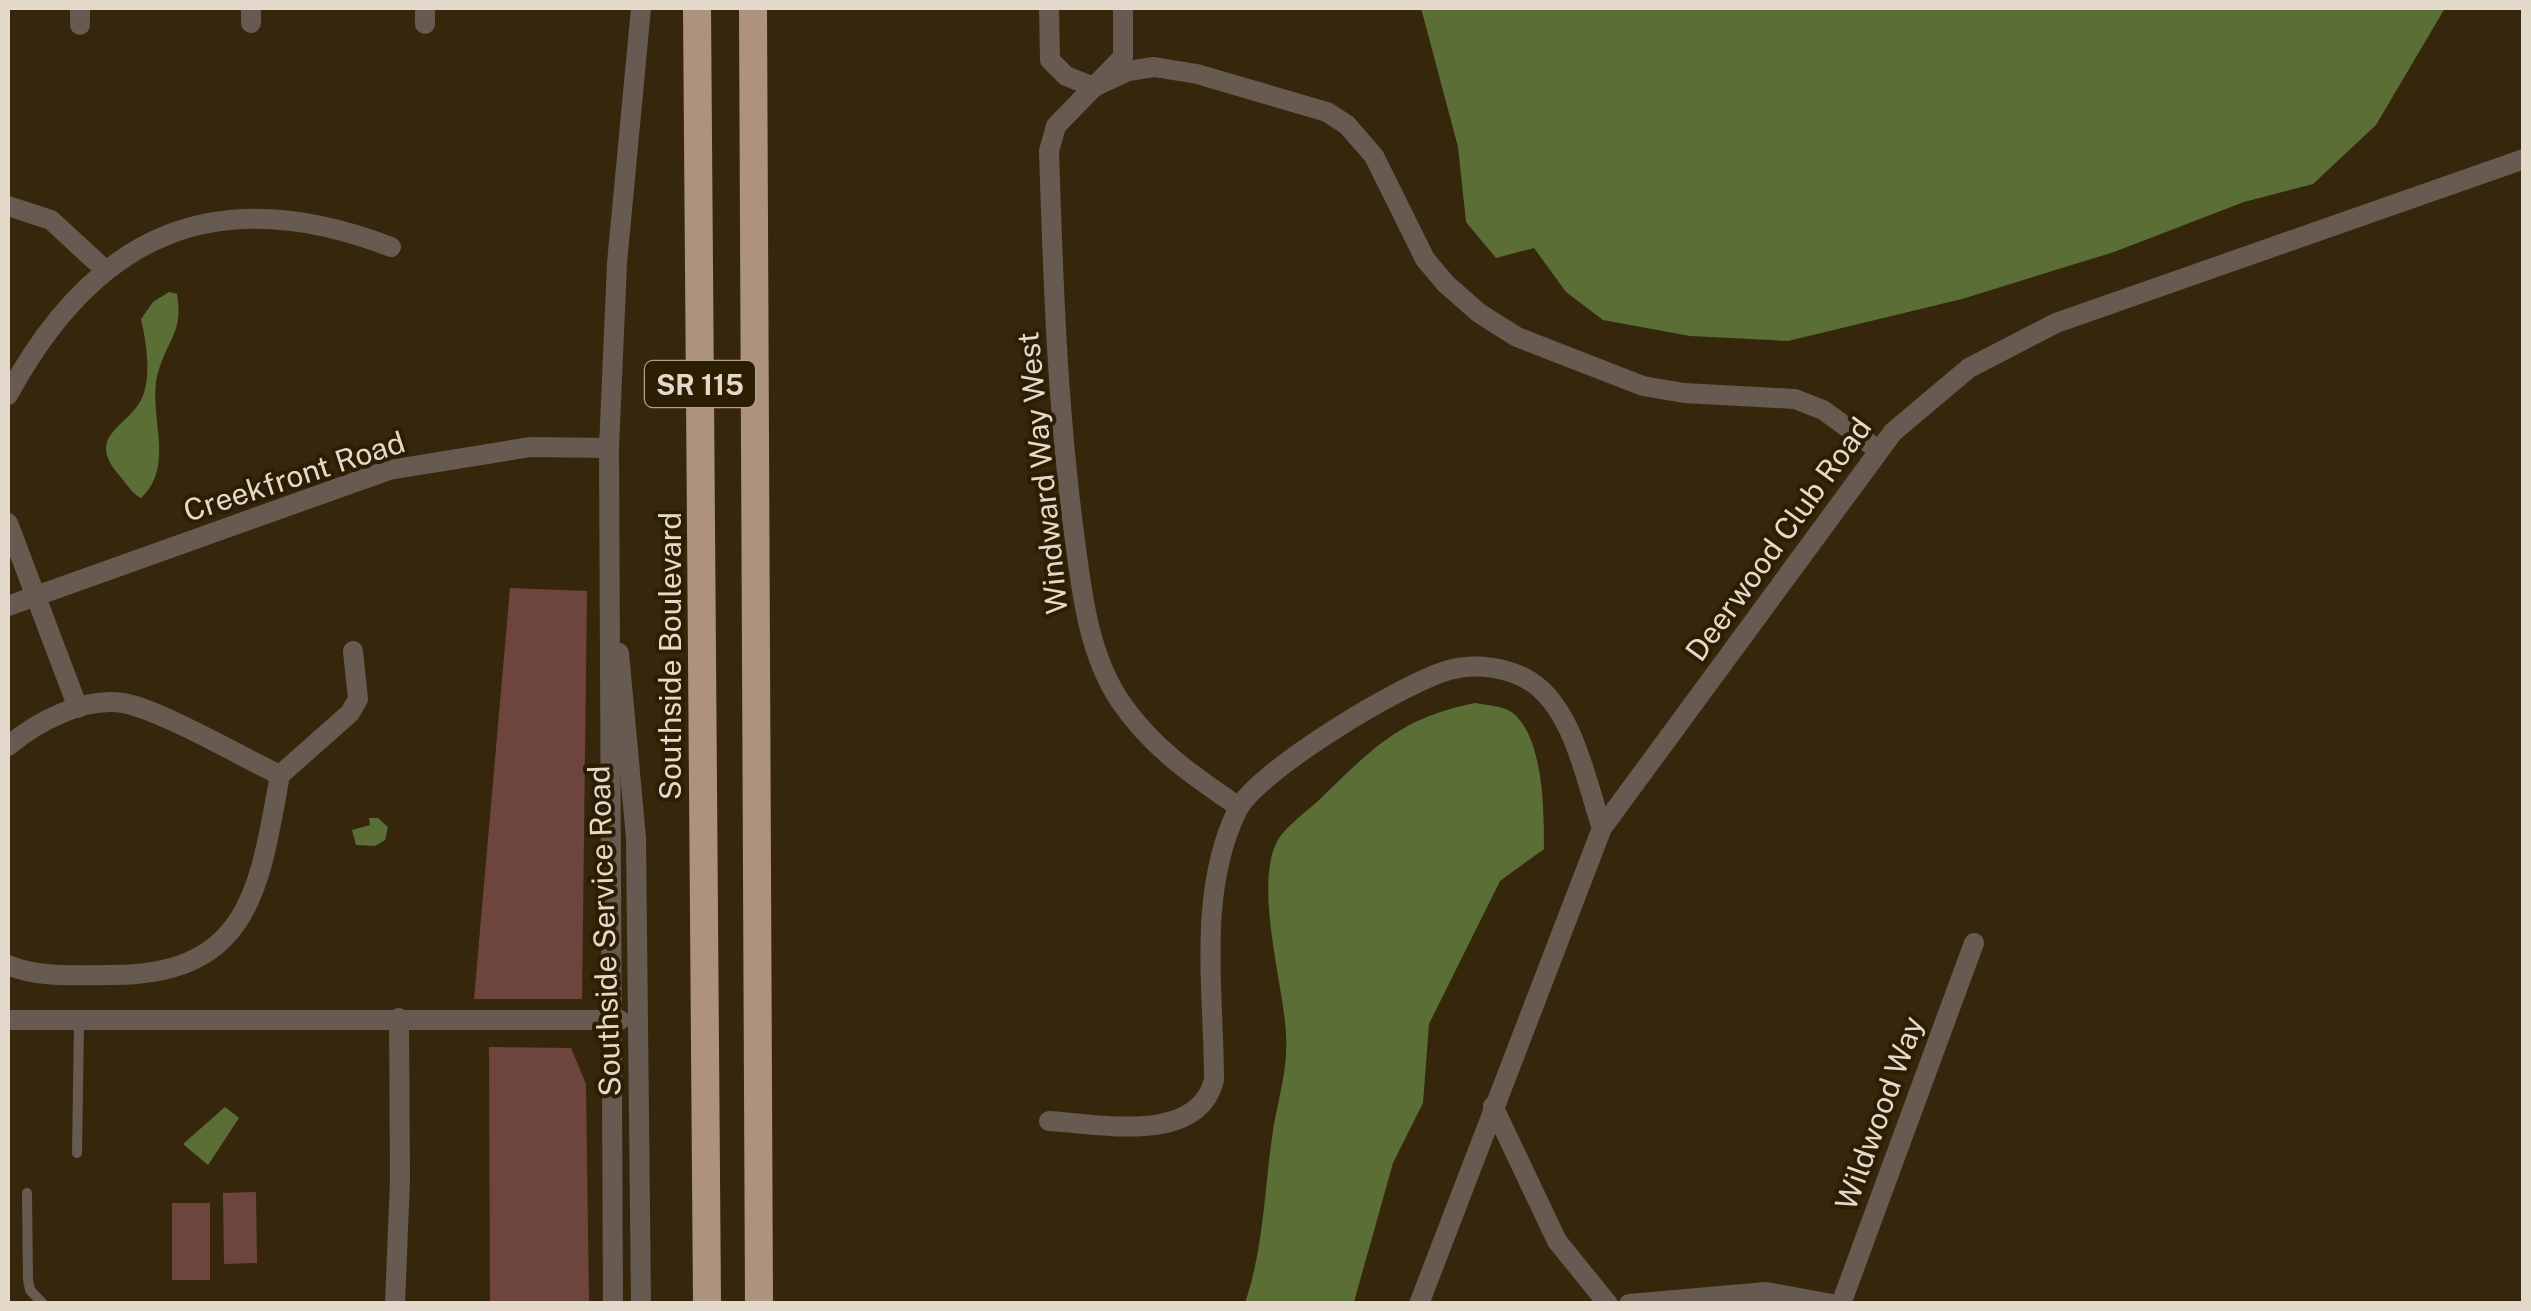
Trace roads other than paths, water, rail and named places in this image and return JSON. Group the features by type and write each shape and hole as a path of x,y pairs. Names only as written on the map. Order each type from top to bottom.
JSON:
{"highway":[{"name":"Southside Boulevard","path":"698,8 706,1304"},
{"name":"SR 115","path":"753,8 759,1304"}],"street":[{"name":"Southside Service Road","path":"613,1304 609,448 617,263 642,8"},
{"path":"1048,8 1050,60 1066,76 1094,88 1128,71 1154,67 1196,74 1327,112 1348,125 1374,156 1425,259 1479,313 1517,336 1643,386 1684,393 1795,398 1823,410 1877,449"},
{"path":"1094,88 1123,57 1123,8"},
{"name":"Windward Way West","path":"1094,88 1056,126 1049,151 1062,434 1091,634 1119,700 1153,744 1239,807"},
{"name":"Deerwood Club Road","path":"1419,1304 1602,828 1877,449 1939,389 2022,338 2524,159"},
{"path":"8,206 51,220 104,269"},
{"path":"8,395 50,329 104,269 165,233 224,220 344,230 391,248"},
{"name":"Creekfront Road","path":"8,606 389,470 530,447 609,448"},
{"path":"8,523 78,708"},
{"name":"Southside Service Road","path":"610,557 636,838 641,1304"},
{"path":"8,965 49,975 130,976 160,973 199,958 247,910 262,878 280,775 350,713 358,700 353,650"},
{"path":"1049,1121 1138,1126 1196,1113 1209,1100 1214,1080 1214,887 1239,807 1273,772 1322,738 1447,670 1484,667 1509,671 1546,694 1572,739 1602,828"},
{"path":"8,746 49,719 105,703 136,707 280,775"},
{"name":"Wildwood Way","path":"1841,1304 1974,943"},
{"path":"395,1304 400,1180 399,1018"},
{"path":"8,1020 640,1020"},
{"path":"1493,1106 1558,1241 1608,1304"},
{"path":"1629,1304 1751,1292 1832,1304"}],"lane":[{"path":"77,1153 79,1023"},
{"path":"28,1193 28,1279 30,1290 43,1304"}]}
